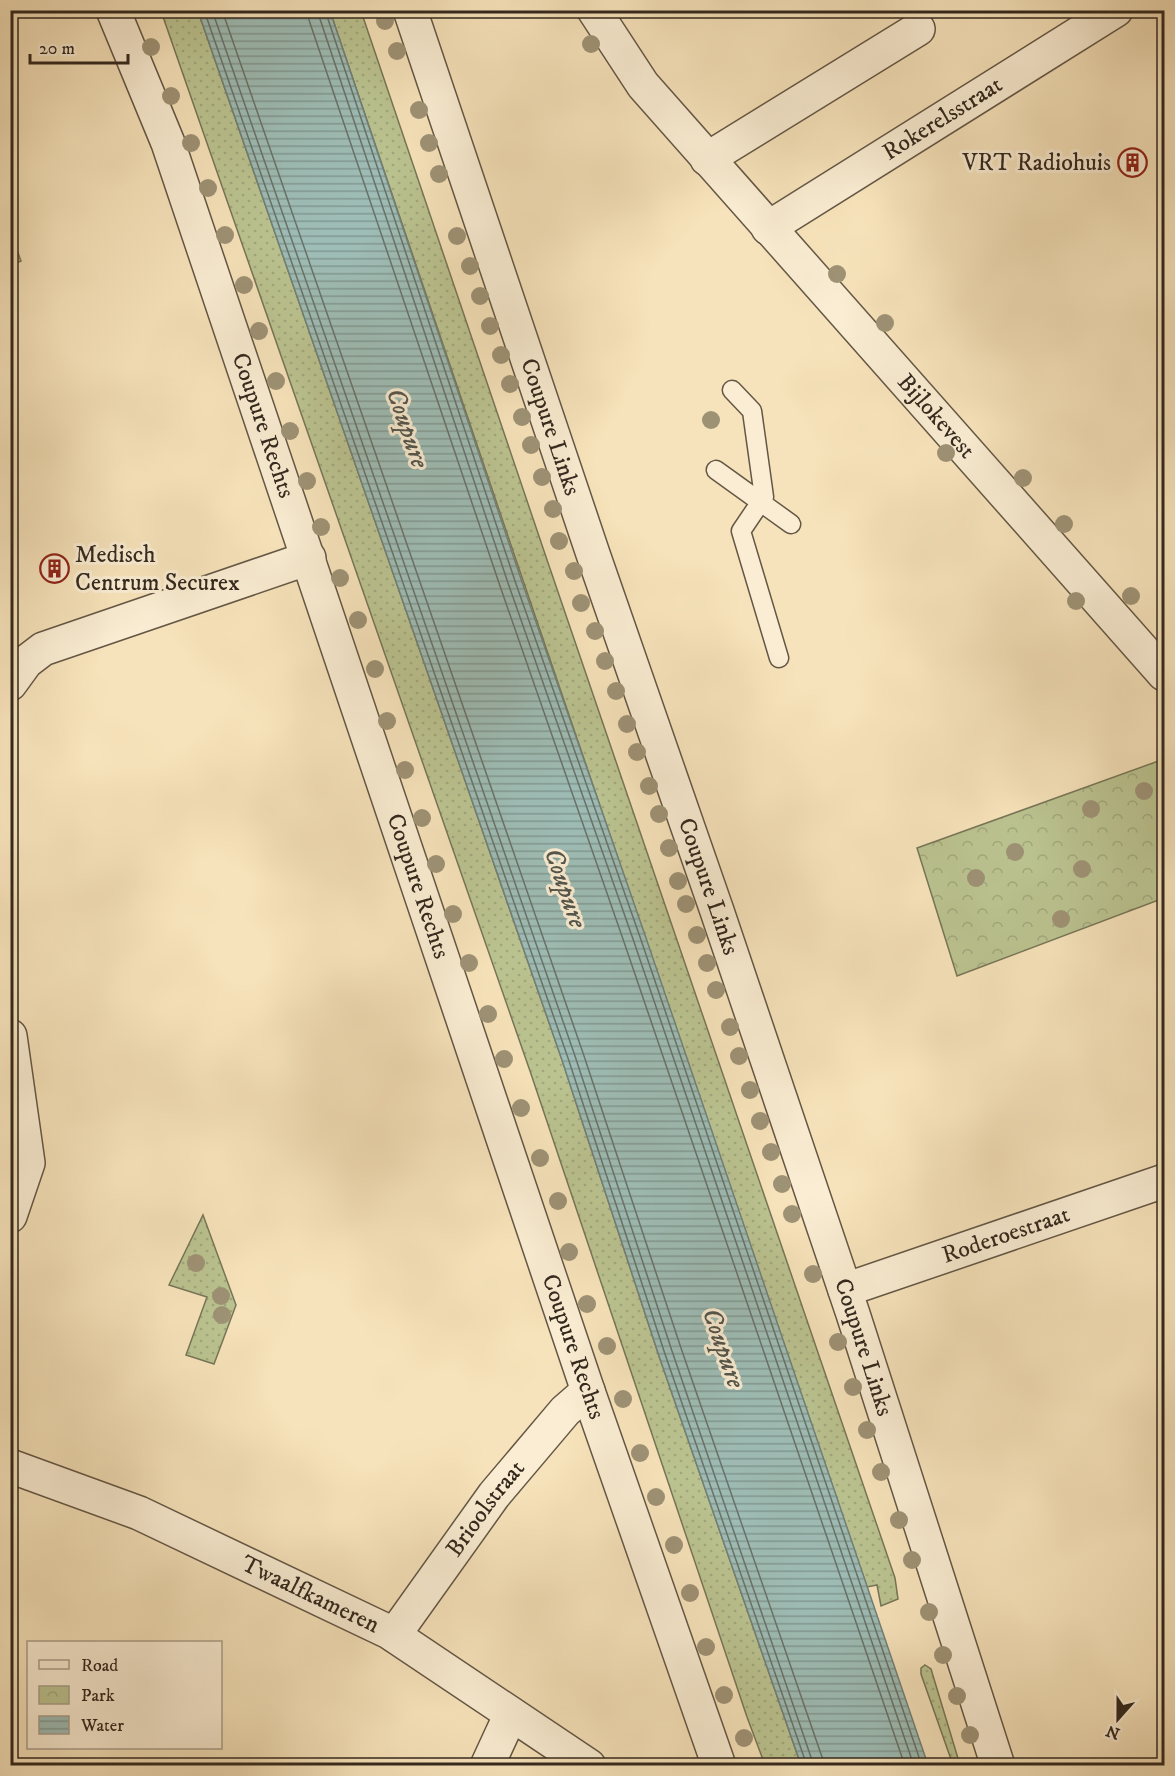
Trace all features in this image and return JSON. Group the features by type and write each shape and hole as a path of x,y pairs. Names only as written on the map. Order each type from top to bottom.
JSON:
{"street":[{"name":"Coupure Rechts","path":"113,10 168,143 588,1391 719,1766"},
{"name":"Coupure Links","path":"410,10 592,554 717,911 845,1290 943,1587 998,1766"},
{"name":"Bijlokevest","path":"594,10 643,85 1164,674"},
{"name":"Rokerelsstraat","path":"768,228 1116,10"},
{"path":"707,159 918,28"},
{"path":"10,684 26,662 43,649 309,558"},
{"path":"10,1036 28,1163 10,1216"},
{"name":"Roderoestraat","path":"845,1290 1164,1181"},
{"name":"Brioolstraat","path":"394,1635 494,1495 565,1411 588,1391"},
{"name":"Twaalfkameren","path":"10,1466 139,1513 394,1635 589,1766"},
{"path":"487,1766 511,1714"}],"lane":[{"path":"732,390 752,411 764,497 741,531 779,658"},
{"path":"716,471 790,525"}],"green space":[{"path":"161,11 198,11 562,1060 659,1356 801,1765 765,1765 747,1717 530,1071"},
{"path":"330,11 361,11 895,1578 898,1599 881,1606 877,1585 867,1587"},
{"path":"10,231 21,261 11,265 10,265"},
{"path":"1164,759 1164,898 957,976 917,848"},
{"path":"203,1215 236,1305 214,1364 186,1355 207,1297 169,1285"},
{"path":"925,1665 931,1669 960,1765 953,1765 921,1674 921,1668"}],"water":[{"name":"Coupure","path":"198,11 330,11 521,579 928,1765 801,1765 659,1356 562,1060"}],"place":[{"name":"VRT Radiohuis","path":"1132,163"},
{"name":"Medisch Centrum Securex","path":"54,569"}]}
